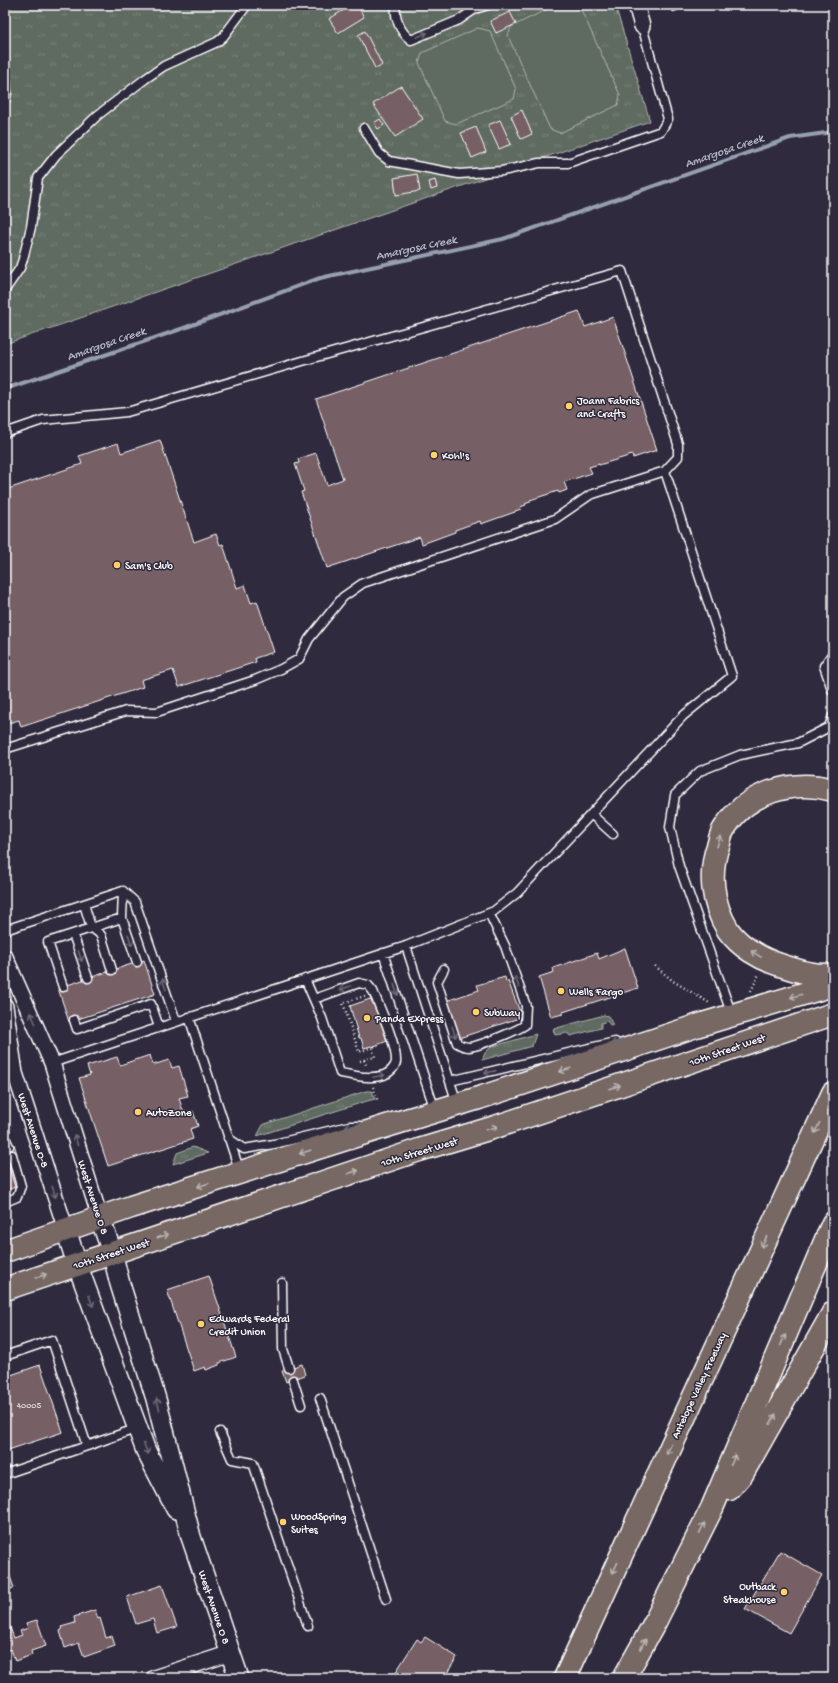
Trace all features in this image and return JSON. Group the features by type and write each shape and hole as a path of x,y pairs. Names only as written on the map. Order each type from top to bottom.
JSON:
{"main road":[{"path":"833,790 820,786 784,788 767,793 753,800 738,813 724,829 715,853 712,872 714,892 719,911 729,931 746,948 768,961 799,971 819,976 833,975"},
{"path":"5,1251 100,1218 458,1104 696,1026 833,985"},
{"name":"10th Street West","path":"5,1289 419,1150 455,1140 833,1014"},
{"name":"Antelope Valley Freeway","path":"565,1678 833,1093"},
{"path":"455,1140 458,1104"},
{"path":"435,1111 455,1140"},
{"path":"624,1678 654,1624 712,1508 833,1223"},
{"path":"712,1508 742,1474 833,1313"}],"street":[{"path":"636,5 642,26"},
{"name":"West Avenue O 8","path":"5,957 52,1063 112,1252 120,1284 156,1399 191,1537 239,1678"},
{"name":"West Avenue O-8","path":"5,1006 10,1074 66,1230"},
{"name":"West Avenue O 8","path":"66,1230 77,1264 146,1451 191,1537"},
{"path":"154,1678 230,1653"}],"lane":[{"path":"5,290 16,275 23,259 31,227 38,178 56,155 98,115 145,78 164,66 217,42 224,37 247,5"},
{"path":"396,5 395,12 397,20 404,35 411,40 459,20 475,9 488,5"},
{"path":"464,5 475,9"},
{"path":"364,128 379,153 389,161 459,174 502,171 539,163 568,163 661,131 668,119 642,26"},
{"path":"5,74 7,93 5,101"},
{"path":"5,433 43,420 127,412 622,271 678,444 678,457 665,470 590,495 555,519 363,583 343,597 309,639 299,659 262,677 157,712 126,712 5,749"},
{"path":"52,1063 406,946 489,913 517,893 683,716 732,676 665,470"},
{"path":"833,653 824,666 833,692"},
{"path":"728,1004 679,866 670,827 675,795 700,770 740,755 798,743 830,727 833,716"},
{"path":"591,814 613,834"},
{"path":"5,930 123,891"},
{"path":"123,891 122,918 137,962"},
{"path":"123,891 135,902 176,1021"},
{"path":"84,904 91,927 100,935 112,970"},
{"path":"444,969 437,982 457,1043 469,1047 516,1031 525,1025 527,1017 526,1006 505,946 489,913"},
{"path":"63,987 48,942 122,918"},
{"path":"73,934 88,978"},
{"path":"406,946 458,1104"},
{"path":"383,953 435,1111"},
{"path":"305,979 314,999 340,1073 370,1078 383,1076 392,1071 396,1064 395,1051 374,991 368,985 359,983 314,999"},
{"path":"74,1020 77,1029 126,1012 150,1000 159,1027"},
{"path":"124,1004 126,1012"},
{"path":"99,1012 102,1020"},
{"path":"189,1017 240,1173"},
{"path":"450,1080 629,1039 696,1026"},
{"path":"228,1138 244,1149 274,1144 349,1126 390,1125"},
{"path":"5,1138 9,1146"},
{"path":"5,1202 17,1197 21,1186 12,1155"},
{"path":"282,1283 283,1348 289,1368"},
{"path":"5,1356 52,1340 87,1446"},
{"path":"293,1380 301,1405"},
{"path":"320,1398 386,1599"},
{"path":"5,1474 138,1428"},
{"path":"220,1432 232,1458 253,1463 308,1626"}],"path":[{"path":"655,966 673,981 716,1008"},
{"path":"366,996 343,1003 359,1052 379,1045"},
{"path":"360,1061 375,1057 372,1047"}],"green space":[{"path":"5,5 615,5 650,121 5,344"},
{"path":"556,5 579,5 620,95 618,105 560,133 550,129 508,36 511,27"},
{"path":"478,28 490,31 516,89 514,99 456,124 445,121 419,63 422,53"},
{"path":"604,1015 608,1016 613,1025 610,1025 607,1021 601,1023 601,1028 570,1036 567,1033 555,1035 553,1029"},
{"path":"536,1034 532,1046 482,1060 485,1053 491,1047"},
{"path":"366,1091 372,1091 375,1099 257,1136 265,1124"},
{"path":"193,1147 208,1153 173,1164 177,1153"}],"building":[{"path":"352,5 357,5 364,17 338,33 329,19"},
{"path":"670,5 693,5 673,12"},
{"path":"510,12 516,24 496,33 490,21"},
{"path":"365,31 382,65 378,68 375,68 358,35"},
{"path":"401,86 423,119 395,137 373,104"},
{"path":"522,110 532,134 521,139 511,116"},
{"path":"380,119 384,125 378,129 374,123"},
{"path":"500,120 511,144 499,149 488,125"},
{"path":"476,127 486,152 472,158 461,133"},
{"path":"417,174 420,191 396,195 394,178"},
{"path":"435,180 437,188 431,190 429,182"},
{"path":"579,311 585,327 613,317 657,450 633,458 632,455 589,467 592,473 564,482 567,490 559,493 558,491 530,500 530,502 520,507 521,509 515,512 481,524 480,521 422,544 420,537 327,568 301,492 304,491 295,464 299,463 298,459 316,453 327,485 343,479 316,399"},
{"name":"Sam's Club","path":"160,440 194,542 216,534 220,545 223,544 237,588 245,585 251,603 257,601 274,652 255,658 256,662 179,687 173,670 141,680 143,687 21,727 19,720 5,724 5,490 82,464 79,456 118,443 121,453"},
{"path":"625,948 638,988 551,1017 539,977 554,972 553,968 597,953 599,959"},
{"path":"144,960 155,994 69,1022 58,988"},
{"path":"505,977 522,1017 459,1038 446,1001 479,990 477,985"},
{"name":"Panda Express","path":"373,998 387,1041 372,1047 364,1048 361,1038 359,1038 350,1006"},
{"name":"AutoZone","path":"150,1055 153,1065 169,1060 172,1068 179,1066 188,1096 179,1098 183,1111 185,1110 186,1113 193,1111 198,1126 190,1129 193,1139 108,1166 79,1078 90,1075 87,1066 117,1057 120,1065"},
{"path":"14,1144 17,1154 6,1158 15,1187 5,1191 5,1147"},
{"name":"Edwards Federal Credit Union","path":"209,1276 236,1357 219,1363 219,1365 206,1370 205,1367 194,1371 167,1290"},
{"path":"302,1364 305,1375 286,1382 282,1371"},
{"path":"40,1365 63,1432 5,1451 5,1377"},
{"name":"Outback Steakhouse","path":"780,1551 822,1575 789,1633 745,1609"},
{"path":"7,1568 14,1588 5,1591 5,1569"},
{"path":"162,1585 177,1627 157,1633 153,1619 136,1624 127,1597"},
{"path":"95,1610 98,1619 100,1618 106,1638 112,1636 115,1646 84,1657 79,1643 65,1648 60,1631 62,1630 61,1627 75,1623 74,1617"},
{"path":"37,1620 46,1646 31,1651 32,1655 15,1661 11,1649 5,1651 5,1626 9,1625 14,1638 22,1635 20,1631 28,1628 26,1623"},
{"path":"425,1637 457,1657 444,1678 392,1678 417,1639 421,1642"}],"waterway":[{"name":"Amargosa Creek","path":"5,389 184,328 320,278 503,239 790,138 833,132"}],"place":[{"name":"Joann Fabrics and Crafts","path":"569,406"},
{"name":"Kohl's","path":"434,455"},
{"name":"Sam's Club","path":"117,565"},
{"name":"Wells Fargo","path":"561,991"},
{"name":"Subway","path":"476,1012"},
{"name":"Panda Express","path":"367,1018"},
{"name":"AutoZone","path":"138,1112"},
{"name":"Edwards Federal Credit Union","path":"201,1324"},
{"name":"WoodSpring Suites","path":"283,1522"},
{"name":"Outback Steakhouse","path":"784,1592"}]}
